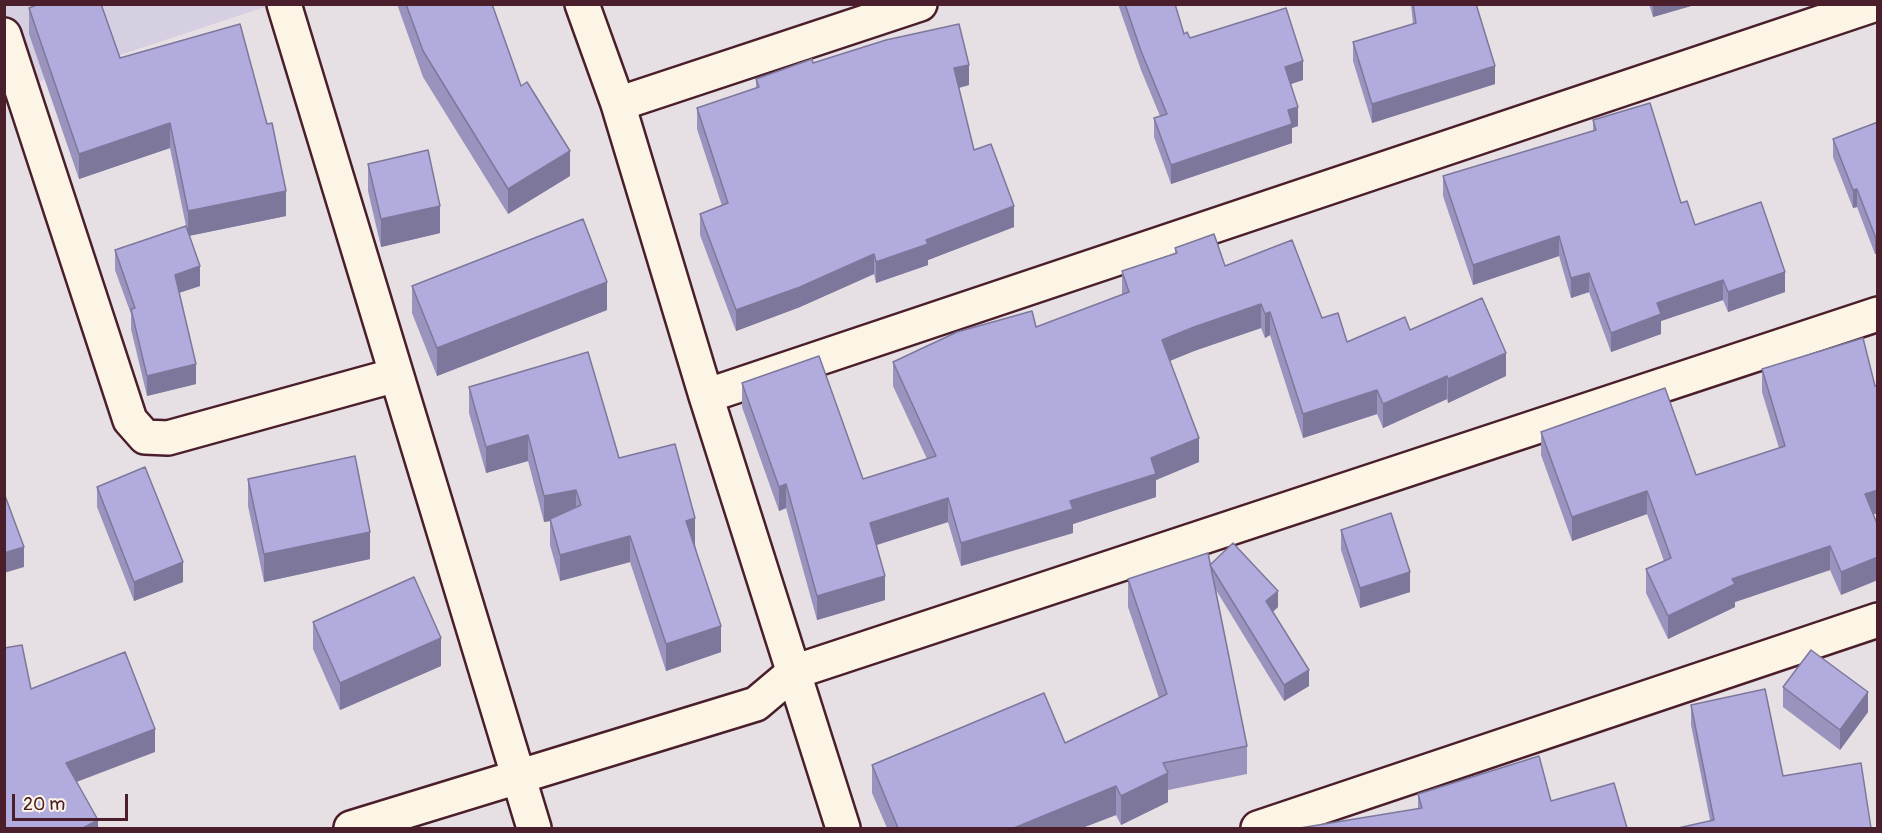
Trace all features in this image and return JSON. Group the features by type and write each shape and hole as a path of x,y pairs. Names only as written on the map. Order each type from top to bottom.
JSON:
{"street":[{"path":"284,4 534,828"},
{"path":"582,4 618,104 706,396 843,828"},
{"path":"618,104 920,4"},
{"path":"706,396 1876,4"},
{"path":"4,35 130,420 145,437 168,438 396,375"},
{"path":"351,828 756,704 794,672 1878,314"},
{"path":"1258,828 1878,620"}],"shaded area":[{"path":"5,4 271,5 5,93"}],"building":[{"path":"39,4 101,4 120,58 240,24 267,124 272,123 286,191 188,211 170,123 79,154 29,8"},
{"path":"406,4 492,4 521,86 527,82 570,151 508,189 423,51"},
{"path":"1125,4 1175,4 1184,34 1187,32 1190,38 1286,8 1303,61 1285,67 1298,107 1288,110 1292,124 1171,165 1154,118 1167,114 1141,51"},
{"path":"1413,4 1476,4 1495,66 1372,104 1353,42 1416,23"},
{"path":"959,24 969,65 954,68 974,150 991,144 1014,206 926,240 928,244 876,262 874,254 800,287 736,310 700,214 728,203 697,108 759,87 756,79 812,59 813,63 886,40"},
{"path":"1650,103 1681,203 1687,201 1695,225 1761,202 1785,272 1728,292 1723,280 1657,303 1661,314 1611,333 1589,273 1571,278 1559,236 1473,265 1443,176 1596,130 1593,120"},
{"path":"1878,122 1878,236 1875,236 1857,189 1853,190 1833,139"},
{"path":"428,150 440,206 381,219 368,164"},
{"path":"583,219 607,282 437,348 412,286"},
{"path":"186,226 200,266 175,275 196,364 147,376 131,309 135,308 115,250"},
{"path":"1214,234 1225,266 1292,240 1322,318 1338,313 1347,342 1405,317 1410,330 1482,298 1506,353 1448,379 1447,376 1383,404 1377,390 1303,414 1270,312 1265,314 1261,304 1194,327 1162,340 1199,438 1151,458 1156,474 1070,501 1073,509 961,543 948,498 870,523 885,576 817,596 786,484 779,487 742,383 819,356 863,479 936,456 893,362 957,332 1032,311 1036,327 1129,292 1122,271 1177,253 1175,248"},
{"path":"1863,338 1875,386 1878,385 1878,490 1865,494 1878,526 1878,557 1841,572 1830,546 1732,579 1735,584 1668,616 1646,569 1671,558 1647,491 1572,517 1541,432 1665,388 1696,475 1785,446 1762,369"},
{"path":"588,352 619,458 675,444 695,518 686,521 721,626 666,644 630,536 560,555 550,519 581,505 576,490 544,496 528,435 486,447 469,387"},
{"path":"355,456 370,532 264,554 248,479"},
{"path":"145,467 183,562 134,582 97,487"},
{"path":"4,493 24,547 4,553"},
{"path":"1391,513 1410,572 1360,588 1341,530"},
{"path":"1233,543 1278,591 1266,601 1309,670 1284,685 1210,565"},
{"path":"1208,553 1247,746 1163,763 1168,773 1121,796 1116,786 1014,828 898,828 872,765 1044,693 1065,743 1167,694 1128,579"},
{"path":"414,577 441,638 340,683 313,622"},
{"path":"22,645 31,689 125,652 155,729 66,763 98,820 83,828 4,828 4,648"},
{"path":"1811,650 1868,692 1840,730 1783,687"},
{"path":"1765,689 1783,776 1861,763 1871,828 1678,828 1714,820 1691,705"},
{"path":"1539,756 1551,801 1614,783 1627,828 1300,828 1422,808 1418,794"}]}
